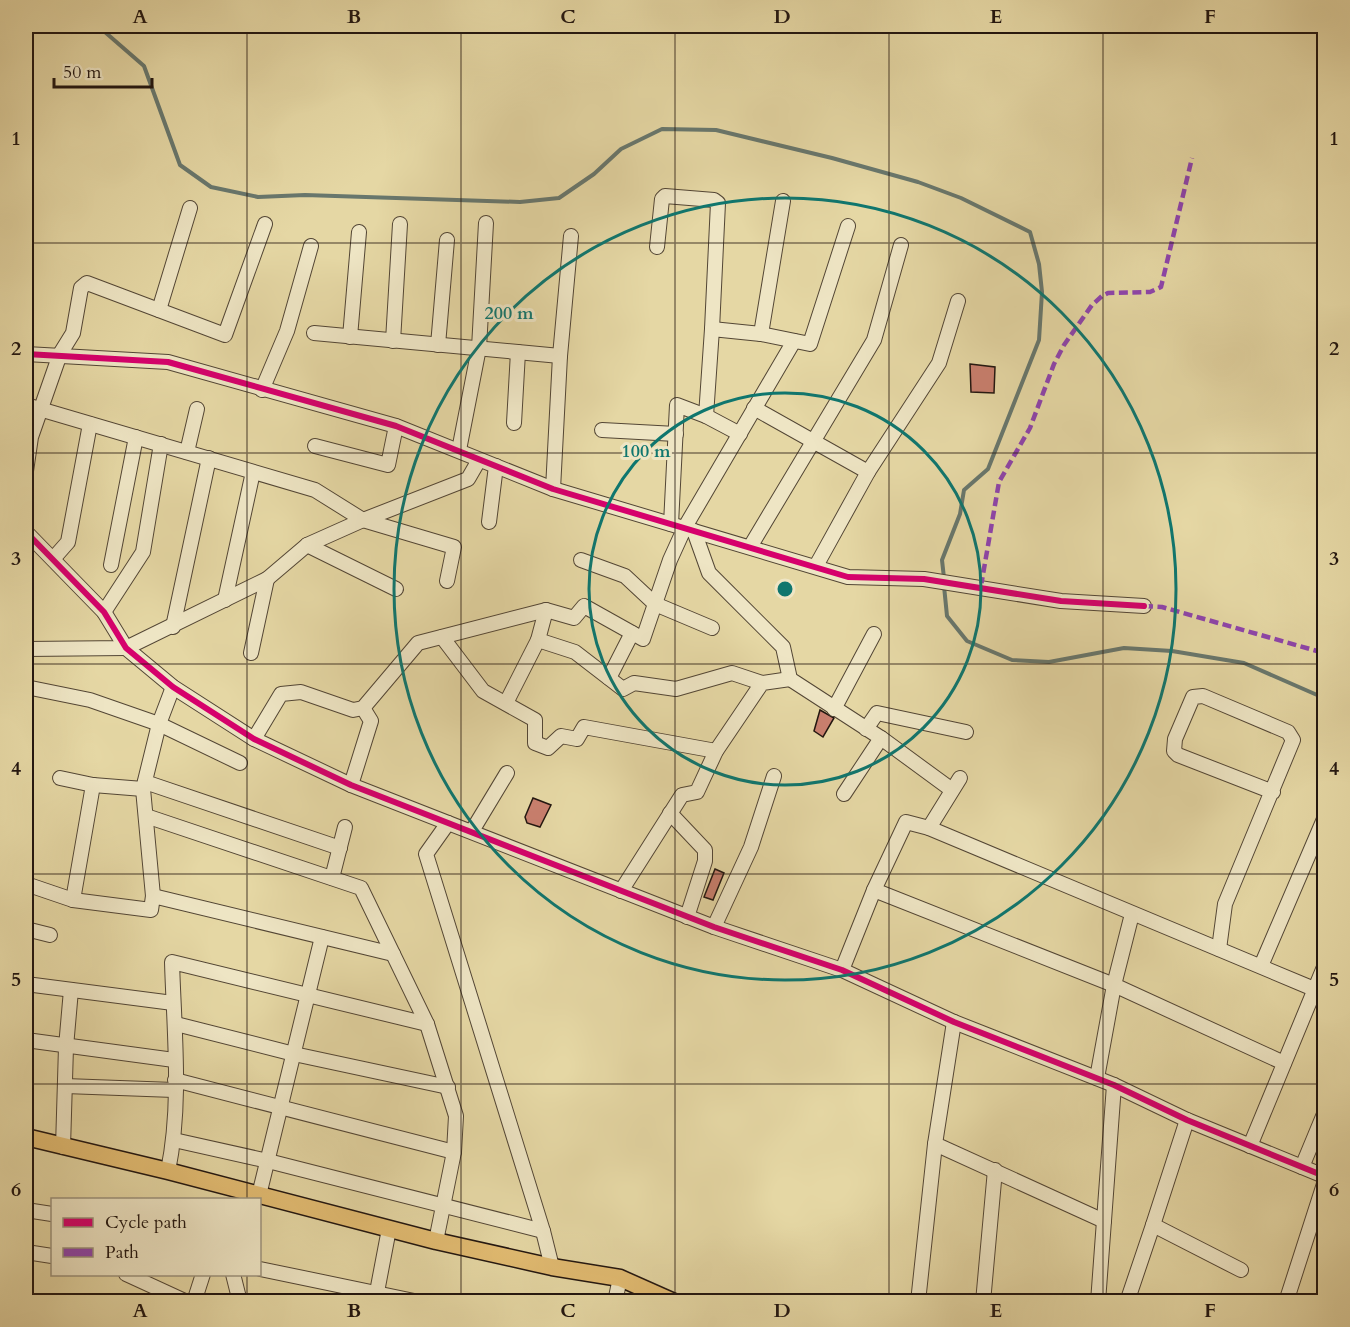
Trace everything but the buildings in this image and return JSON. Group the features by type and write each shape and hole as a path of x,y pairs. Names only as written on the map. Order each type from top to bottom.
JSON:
{"main road":[{"path":"26,1137 168,1171 223,1193 259,1195 436,1241 552,1267 620,1278 674,1302"}],"street":[{"path":"657,247 662,199 665,196 714,200 718,203 706,416"},
{"path":"761,334 783,201"},
{"path":"159,310 190,208"},
{"path":"26,471 31,437 43,410 60,354 74,333 81,288 87,283 225,335 265,224"},
{"path":"393,341 400,224"},
{"path":"459,450 478,348 486,224"},
{"path":"712,328 761,334 810,344 849,226"},
{"path":"350,337 359,232"},
{"path":"553,489 560,356 571,236"},
{"path":"438,345 447,240"},
{"path":"750,547 874,340 901,245"},
{"path":"262,390 287,331 311,246"},
{"path":"816,566 868,472 939,363 958,301"},
{"path":"314,333 560,356"},
{"path":"254,739 281,694 301,692 353,710 363,708 418,643 546,610 574,618 584,606 643,639 670,560 690,529 754,408 794,341"},
{"path":"514,423 518,352"},
{"path":"26,354 60,354 168,362 396,426 553,489 848,577 929,579 1061,601 1144,606"},
{"path":"26,405 315,490 363,520 454,547 447,581"},
{"path":"671,524 677,405 706,416 740,434"},
{"path":"754,408 813,439 868,472"},
{"path":"187,452 197,409"},
{"path":"53,559 68,542 90,424"},
{"path":"315,446 388,465 396,426"},
{"path":"602,430 676,434"},
{"path":"111,564 136,437"},
{"path":"104,612 143,552 161,444"},
{"path":"173,627 209,458"},
{"path":"26,649 126,648 267,579 308,545 363,520 468,479 478,460"},
{"path":"489,522 496,466"},
{"path":"225,600 253,472"},
{"path":"690,529 709,573 783,646 790,679 834,710 881,738 952,790"},
{"path":"26,532 104,612 126,648 173,687 254,739 351,785 687,917 842,970 954,1022 1114,1085 1187,1120 1324,1176"},
{"path":"308,545 396,589"},
{"path":"581,560 625,576 655,604 712,628"},
{"path":"251,653 267,579"},
{"path":"507,703 538,640 546,610"},
{"path":"609,678 632,633"},
{"path":"834,710 874,634"},
{"path":"442,637 483,691 535,720 535,743 548,748 561,736 577,739 584,727 716,751"},
{"path":"538,640 575,652 623,689 634,682 676,689 732,673 762,683 790,679"},
{"path":"621,891 682,795 696,792 716,751 762,683"},
{"path":"26,687 90,699 159,724 240,763"},
{"path":"26,884 73,900 151,910 153,896 144,785 159,724 173,687"},
{"path":"1219,950 1225,904 1273,792 1293,744 1292,735 1203,696 1193,698 1175,739 1174,751 1178,755 1273,792"},
{"path":"351,785 371,721 363,708"},
{"path":"866,729 878,713 966,732"},
{"path":"844,794 881,738"},
{"path":"472,831 507,773"},
{"path":"714,927 751,847 774,776"},
{"path":"60,778 93,785 144,785 340,848"},
{"path":"929,828 960,778"},
{"path":"73,900 93,785"},
{"path":"670,813 705,850 705,861 687,917"},
{"path":"146,816 361,888 427,1024 456,1116 454,1152 436,1241"},
{"path":"1261,966 1324,819"},
{"path":"842,970 874,890 906,822 929,828 1314,989"},
{"path":"448,823 426,854 543,1231 552,1267"},
{"path":"332,878 345,827"},
{"path":"874,890 1114,985 1284,1063"},
{"path":"153,896 393,954"},
{"path":"1097,1078 1114,985 1132,914"},
{"path":"26,929 50,935"},
{"path":"259,1195 322,937"},
{"path":"168,1171 174,1140 176,1024 172,962 427,1024"},
{"path":"1250,1146 1324,967"},
{"path":"26,984 173,1003"},
{"path":"63,1147 66,1047 71,990"},
{"path":"918,1302 935,1144 954,1022"},
{"path":"176,1024 294,1054 448,1087"},
{"path":"26,1040 174,1060"},
{"path":"65,1086 174,1085 280,1108 454,1152"},
{"path":"1098,1302 1114,1085"},
{"path":"1302,1167 1324,1114"},
{"path":"1127,1302 1187,1120"},
{"path":"174,1140 268,1161 543,1231"},
{"path":"935,1144 1104,1221"},
{"path":"983,1302 995,1170"},
{"path":"1286,1302 1324,1184"},
{"path":"26,1210 51,1214"},
{"path":"1153,1225 1241,1270"},
{"path":"376,1292 389,1229"},
{"path":"26,1252 51,1256"},
{"path":"261,1269 419,1302"},
{"path":"128,1276 187,1302"},
{"path":"194,1302 203,1276"},
{"path":"233,1276 240,1302"},
{"path":"615,1302 620,1278"}],"waterway":[{"path":"98,26 144,66 180,165 211,187 258,197 305,195 520,202 559,198 594,174 621,149 662,129 716,130 832,158 918,182 961,198 1030,232 1039,264 1042,292 1039,340 988,469 964,490 960,514 942,560 944,578"},
{"path":"944,586 947,616 967,641 1012,660 1049,662 1124,648 1172,651 1244,663 1324,698"}],"marked path":[{"path":"981,586 999,482 1030,428 1054,364 1064,345 1092,305 1102,296 1108,293 1150,292 1161,287 1192,158"},
{"path":"1144,606 1162,607 1324,653"}],"cycle path":[{"path":"26,354 168,362 396,426 553,489 848,577 924,579 1061,601 1144,606"},
{"path":"26,532 104,612 126,648 173,687 254,739 351,785 714,927 842,970 954,1022 1114,1085 1187,1120 1324,1176"}]}
